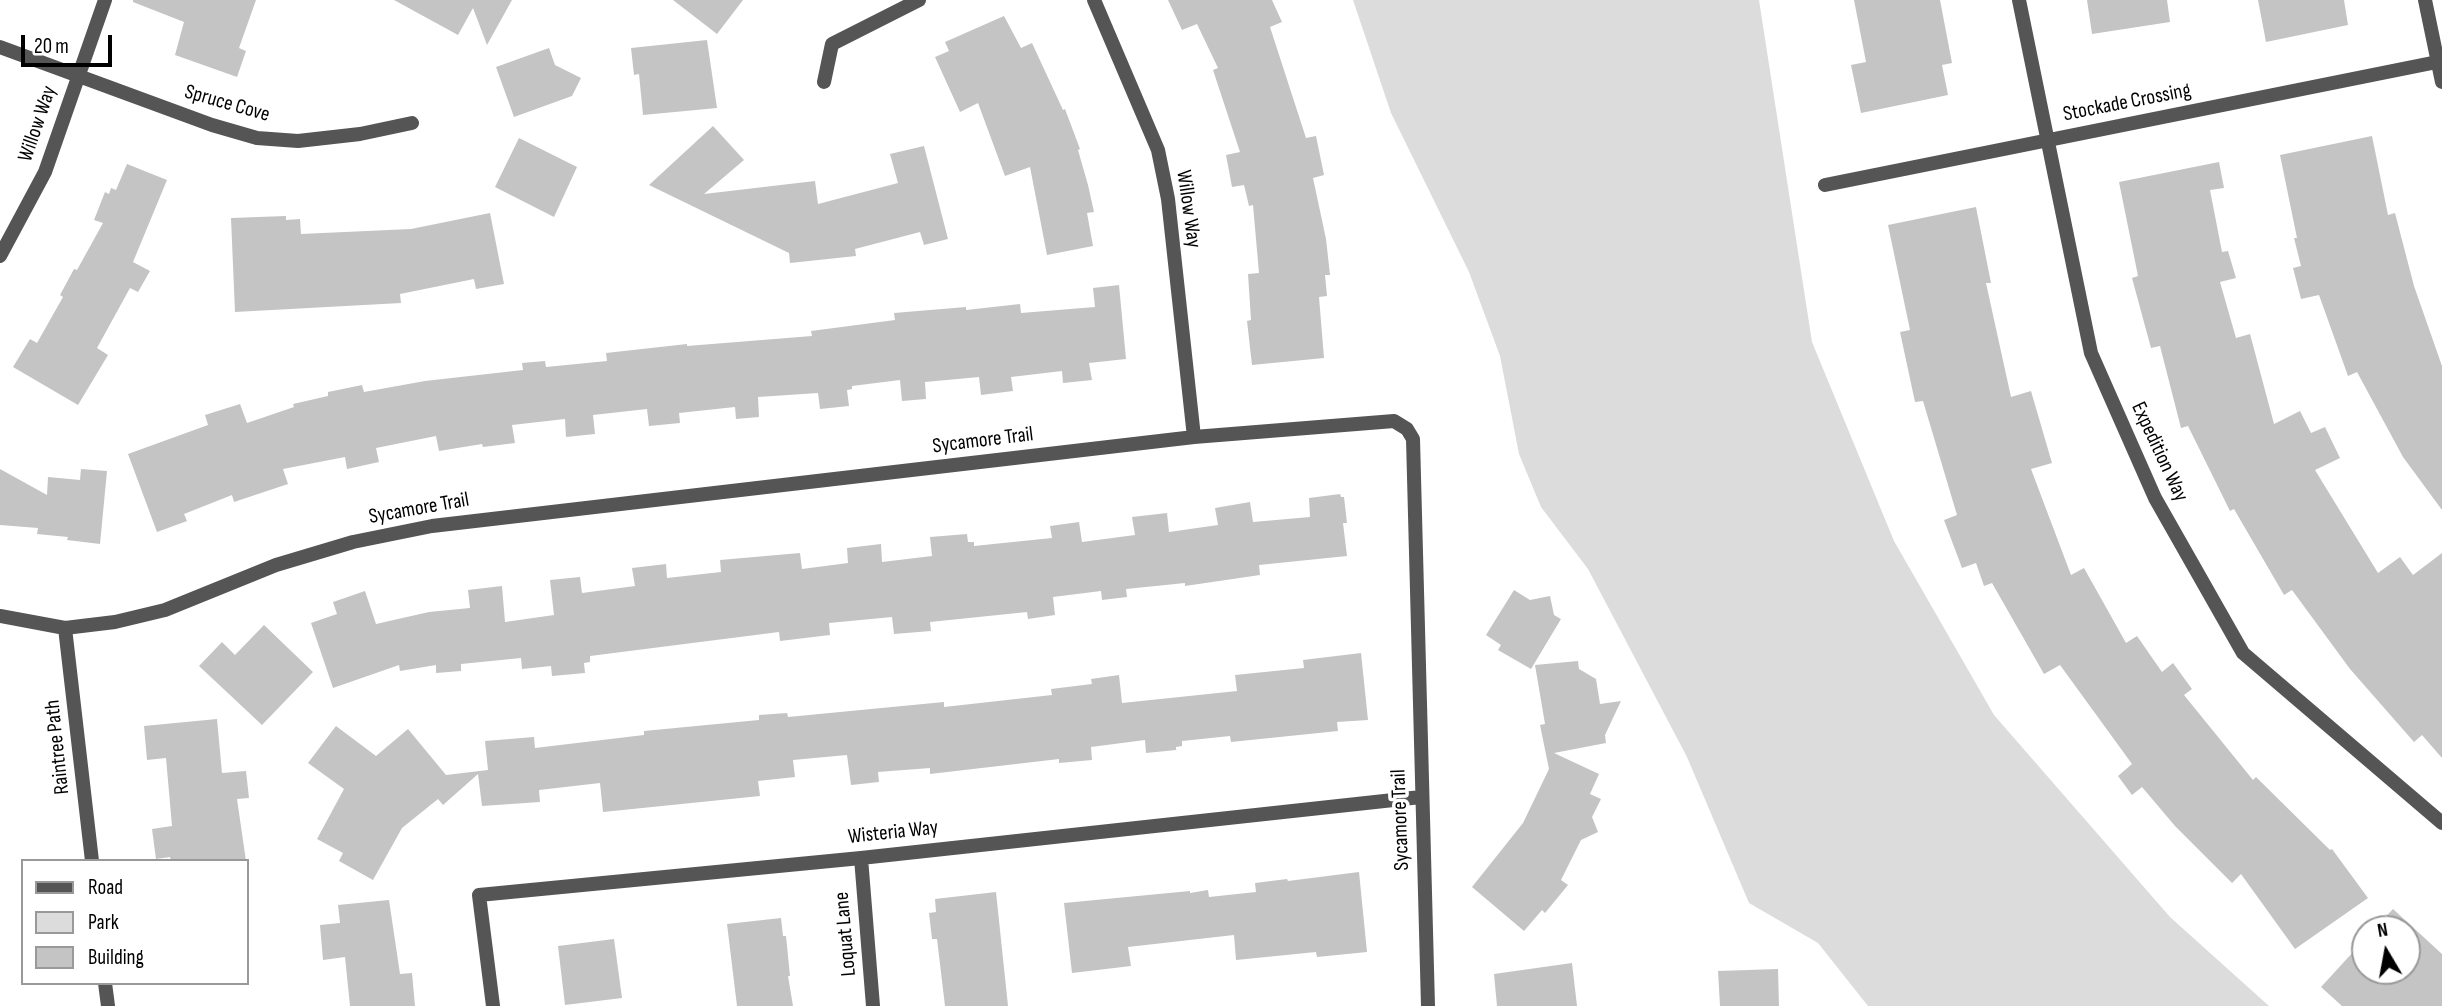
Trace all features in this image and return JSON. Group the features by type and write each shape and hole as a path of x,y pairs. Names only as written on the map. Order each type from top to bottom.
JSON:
{"street":[{"name":"Willow Way","path":"0,256 45,172 105,0"},
{"path":"824,82 832,44 919,0"},
{"name":"Willow Way","path":"1094,0 1158,150 1168,199 1194,437"},
{"name":"Expedition Way","path":"2019,0 2091,354 2155,498 2243,653 2442,823"},
{"path":"2425,0 2442,82"},
{"name":"Spruce Cove","path":"0,47 212,125 257,138 298,141 360,134 412,123"},
{"name":"Stockade Crossing","path":"1825,185 2437,62"},
{"name":"Sycamore Trail","path":"0,616 65,628 115,622 165,610 276,565 353,542 432,526 1194,437 1394,421 1407,429 1413,439 1428,1006"},
{"name":"Raintree Path","path":"65,628 92,859"},
{"name":"Wisteria Way","path":"493,1006 480,895 861,858 1421,797"},
{"name":"Loquat Lane","path":"861,858 873,1006"},
{"path":"106,985 108,1006"}],"green space":[{"path":"1353,0 1759,0 1812,342 1894,541 1994,715 2170,917 2269,1006 1868,1006 1818,943 1749,903 1687,757 1588,569 1541,507 1519,454 1500,356 1469,272 1391,113"}],"building":[{"path":"133,0 256,0 239,48 246,51 237,77 175,55 184,22"},
{"path":"394,0 512,0 487,45 473,8 458,35"},
{"path":"673,0 743,0 717,34"},
{"path":"1168,0 1272,0 1282,22 1270,27 1306,138 1316,136 1324,175 1313,178 1326,239 1330,275 1325,275 1327,296 1319,297 1324,358 1252,365 1247,321 1251,320 1248,274 1259,273 1253,205 1249,206 1244,185 1232,187 1226,155 1240,152 1213,70 1218,68 1197,24 1182,30"},
{"path":"1854,0 1940,0 1952,63 1942,65 1948,95 1861,113 1851,65 1866,62"},
{"path":"2087,0 2167,0 2170,22 2092,34"},
{"path":"2258,0 2344,0 2348,25 2266,42"},
{"path":"1004,16 1021,48 1032,43 1063,110 1065,109 1080,149 1078,150 1094,212 1087,213 1093,246 1047,255 1030,167 1005,176 978,103 960,112 935,57 949,51 945,42"},
{"path":"707,40 717,108 643,115 639,74 634,75 631,48"},
{"path":"549,48 555,65 581,78 572,96 514,117 496,67"},
{"path":"713,126 744,160 704,194 815,181 818,204 898,183 890,154 924,146 948,239 924,245 920,232 855,249 856,256 790,263 789,253 649,185"},
{"path":"2372,136 2388,215 2395,213 2414,286 2442,366 2442,510 2403,457 2357,372 2348,376 2319,295 2301,299 2293,268 2301,266 2280,155"},
{"path":"519,138 577,167 554,217 495,187"},
{"path":"2219,162 2224,188 2210,190 2222,252 2228,251 2236,278 2220,282 2236,338 2250,334 2274,424 2300,411 2311,433 2325,427 2340,458 2315,470 2378,573 2400,557 2413,575 2442,553 2442,758 2422,735 2414,742 2350,669 2292,590 2284,595 2234,509 2230,511 2188,426 2181,428 2160,346 2151,348 2132,278 2138,276 2119,182"},
{"path":"127,164 167,180 133,262 150,271 138,292 130,288 97,348 108,355 78,405 13,367 30,339 37,343 63,297 60,295 74,269 77,270 103,223 94,220 105,192 109,194 111,188 116,190"},
{"path":"1976,207 1991,283 1986,283 2011,397 2031,391 2052,463 2031,469 2071,575 2084,568 2126,643 2137,636 2162,672 2173,663 2192,689 2184,695 2253,780 2256,777 2330,850 2332,849 2368,898 2295,949 2241,874 2232,883 2175,826 2142,787 2132,795 2118,776 2132,764 2060,665 2044,674 1992,583 1984,586 1976,563 1962,568 1944,520 1957,515 1923,401 1915,402 1900,332 1910,330 1888,225"},
{"path":"490,213 504,284 476,289 474,279 400,294 401,303 235,312 231,218 286,216 286,220 300,219 301,234 411,229"},
{"path":"1119,285 1126,359 1089,363 1092,380 1063,383 1062,371 1011,377 1013,391 981,395 979,377 925,382 926,399 902,401 900,380 852,386 852,389 847,390 849,406 820,409 818,393 758,397 759,417 736,419 735,407 679,413 680,423 649,426 647,409 593,415 595,434 566,437 565,419 512,425 515,443 483,447 482,444 439,451 436,436 376,448 379,462 347,469 345,457 283,469 288,484 234,502 232,495 184,514 187,521 157,532 128,454 208,425 205,415 240,404 247,423 294,407 293,404 328,396 328,392 362,385 364,392 425,381 523,370 522,363 545,361 546,367 607,361 606,353 687,344 812,336 811,331 895,320 894,313 966,307 966,310 1020,304 1021,313 1095,307 1093,288"},
{"path":"0,469 47,495 48,477 80,480 81,469 107,471 100,544 37,534 38,528 0,525"},
{"path":"1340,494 1344,497 1347,523 1343,523 1347,556 1259,565 1260,575 1185,586 1185,583 1126,589 1127,597 1102,600 1101,591 1053,597 1055,615 1028,619 1027,612 930,622 931,631 894,634 892,617 829,623 830,635 780,641 779,632 590,656 590,662 584,663 585,673 552,676 551,666 522,669 521,658 461,664 461,671 436,673 436,665 400,671 399,665 333,688 311,623 337,614 333,602 365,591 376,624 429,612 470,608 468,590 502,586 505,622 554,615 550,580 580,577 582,593 635,586 632,568 666,564 667,578 721,572 720,560 800,553 802,569 848,563 847,548 881,544 882,562 932,556 930,537 967,534 968,542 974,542 974,546 1052,538 1050,526 1079,522 1082,542 1135,535 1132,517 1167,513 1169,532 1218,525 1215,508 1250,502 1253,522 1310,517 1309,498"},
{"path":"1514,590 1530,600 1550,596 1554,615 1561,619 1531,669 1498,650 1501,645 1486,635"},
{"path":"264,625 313,672 262,725 199,666 222,642 235,655"},
{"path":"1361,653 1368,720 1337,722 1338,731 1231,742 1230,736 1182,741 1182,746 1176,747 1176,750 1146,753 1145,740 1091,747 1092,760 1059,763 1059,759 930,774 930,768 878,772 879,782 851,785 847,755 793,760 795,777 758,781 760,796 603,812 600,783 539,790 540,802 482,806 478,774 443,805 438,799 402,828 373,880 339,861 343,853 317,839 344,789 308,763 336,726 376,756 408,729 446,775 488,770 485,741 534,737 535,748 644,735 644,731 759,720 759,715 787,713 788,717 944,702 944,707 1052,695 1051,689 1092,684 1091,679 1119,675 1122,703 1237,691 1235,675 1304,668 1303,660"},
{"path":"1578,661 1579,669 1596,679 1600,704 1621,701 1605,735 1606,743 1554,753 1599,774 1590,794 1601,799 1592,817 1598,832 1581,840 1561,880 1568,885 1545,913 1542,910 1524,931 1472,887 1523,823 1549,769 1540,725 1545,724 1535,665"},
{"path":"217,719 222,773 246,771 249,798 237,799 246,859 156,859 152,829 172,826 166,758 147,760 144,726"},
{"path":"1359,872 1367,952 1317,957 1316,952 1236,960 1234,935 1128,947 1131,966 1072,973 1064,903 1208,890 1209,897 1256,892 1255,883"},
{"path":"996,892 1008,1006 945,1006 937,939 932,939 929,913 936,912 935,899"},
{"path":"389,900 400,974 412,973 415,1006 350,1006 345,957 323,960 320,925 340,923 338,905"},
{"path":"2393,909 2400,915 2387,915"},
{"path":"781,918 783,936 786,936 793,1006 737,1006 727,924"},
{"path":"2421,935 2442,954 2442,1006 2342,1006 2321,987 2351,954 2351,985 2421,985"},
{"path":"614,939 622,998 565,1005 558,946"},
{"path":"1572,963 1577,1006 1497,1006 1494,974"},
{"path":"1778,969 1779,1006 1720,1006 1718,971"}]}
